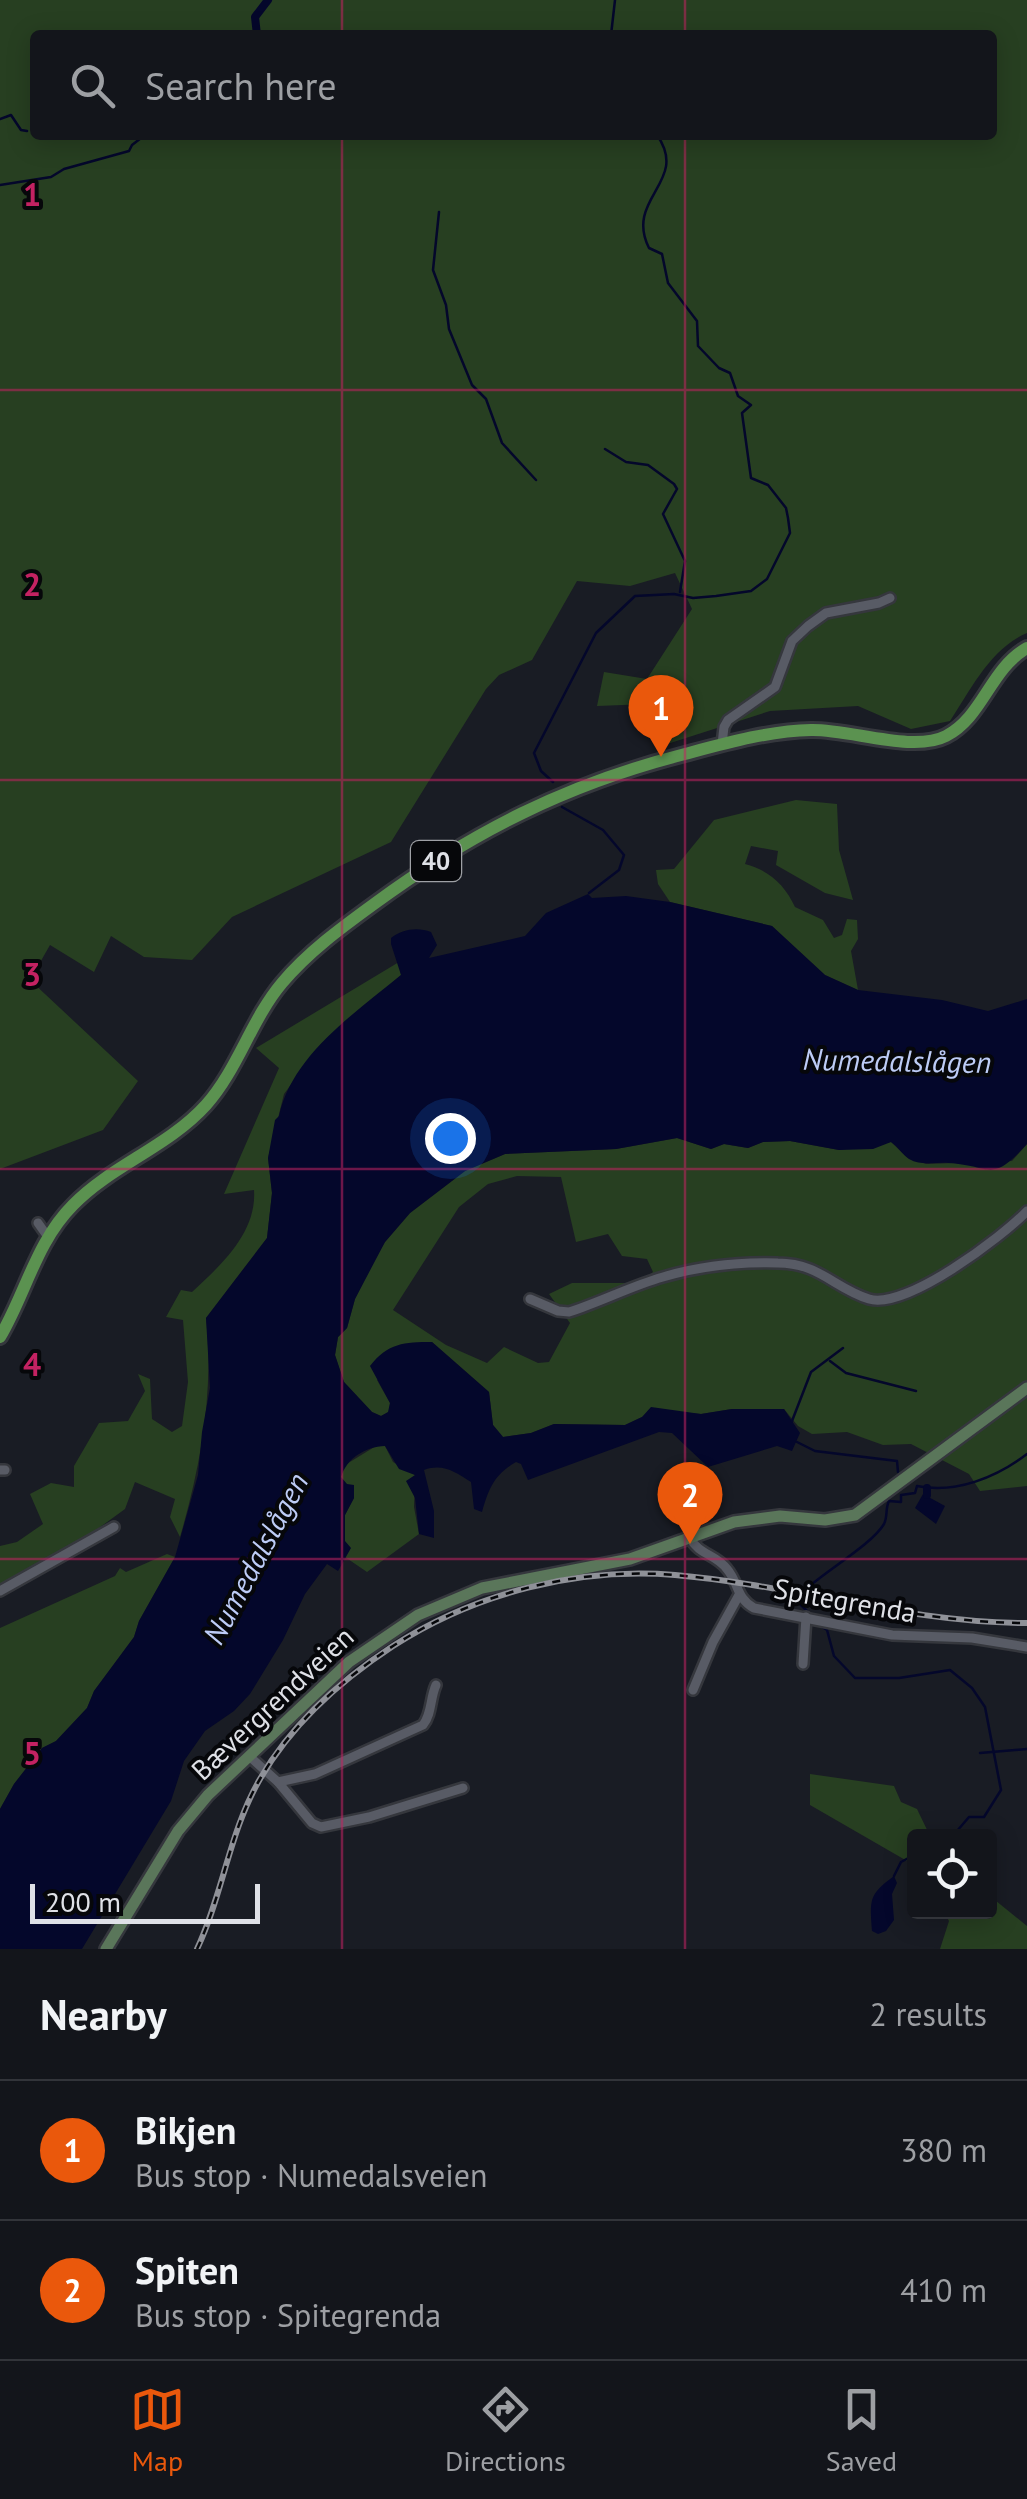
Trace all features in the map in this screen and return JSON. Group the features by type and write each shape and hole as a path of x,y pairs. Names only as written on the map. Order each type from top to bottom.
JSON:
{"main road":[{"name":"40","path":"0,1336 48,1237 64,1214 88,1191 176,1132 206,1105 282,984 310,954 380,900 477,835 553,796 639,767 768,734 809,730 907,741 938,739 966,719 1003,666 1027,648"},
{"name":"Bævergrendveien","path":"106,1949 184,1822 349,1662 424,1611 482,1588 630,1559 758,1518 825,1520 855,1516 1027,1388"}],"street":[{"path":"722,744 728,720 775,687 792,641 808,626 826,613 890,598"},
{"path":"530,1298 569,1312 680,1272 779,1263 810,1267 865,1298 884,1300 968,1260 1027,1211"},
{"path":"38,1223 48,1237"},
{"path":"0,1591 114,1527"},
{"name":"Spitegrenda","path":"690,1538 698,1550 727,1568 739,1595 754,1608 892,1635 972,1638 1027,1647"},
{"path":"693,1690 739,1595"},
{"path":"802,1664 806,1617"},
{"path":"278,1782 323,1771 423,1725 436,1685"},
{"path":"249,1756 278,1782 312,1822 326,1828 463,1788"}],"green space":[{"path":"0,0 1027,0 1027,633 992,659 950,721 911,729 858,706 770,711 664,745 649,704 597,706 604,672 647,679 692,609 675,573 630,586 577,581 532,660 499,675 486,689 391,842 232,917 192,960 144,957 111,936 94,972 50,945 30,980 138,1081 103,1130 0,1169"},
{"path":"796,800 837,804 839,850 853,900 825,893 776,865 778,851 751,846 745,864 775,880 795,907 823,920 834,938 842,935 847,919 857,920 858,939 851,951 858,990 825,975 772,926 670,902 658,884 656,870 674,869 714,820"},
{"path":"399,962 401,975 321,1044 284,1094 268,1158 272,1193 267,1238 206,1318 204,1428 180,1537 170,1517 175,1499 135,1482 125,1509 66,1552 0,1589 0,1546 17,1542 43,1524 30,1494 51,1483 74,1487 74,1466 99,1423 128,1421 145,1391 138,1374 150,1379 152,1419 172,1432 182,1426 188,1382 183,1320 166,1317 181,1290 192,1292 225,1259 250,1220 254,1190 224,1194 279,1068 256,1048"},
{"path":"677,1138 711,1149 724,1144 748,1148 763,1142 790,1141 839,1150 891,1142 908,1158 926,1164 1012,1161 1027,1144 1027,1486 980,1491 969,1474 911,1444 883,1445 847,1432 812,1434 798,1426 784,1409 679,1412 642,1417 625,1425 554,1424 531,1433 503,1437 493,1425 489,1392 432,1342 377,1380 390,1403 389,1412 381,1416 372,1412 344,1382 335,1355 338,1337 347,1328 355,1299 373,1262 410,1213 465,1171 505,1154 616,1149","holes":["517,1176 561,1177 576,1242 608,1234 622,1256 647,1259 653,1272 640,1283 572,1283 549,1294 570,1323 549,1362 538,1363 504,1347 487,1363 446,1345 393,1310 459,1207 488,1184"]},
{"path":"376,1446 385,1446 393,1462 415,1475 414,1507 419,1534 367,1572 345,1557 350,1548 345,1542 345,1515 354,1498 341,1477 345,1465"},
{"path":"167,1554 175,1557 134,1637 94,1691 87,1708 56,1741 42,1748 0,1809 0,1628 115,1576 120,1568 126,1572"},
{"path":"810,1774 894,1786 901,1802 917,1809 927,1829 907,1829 907,1861 810,1805"},
{"path":"997,1902 1027,1926 1027,1949 940,1949 949,1921 997,1919"}],"water":[{"name":"Numedalslågen","path":"588,894 592,898 626,896 670,902 772,926 825,975 858,990 942,1000 988,1011 1027,999 1027,1144 1006,1164 991,1170 914,1161 891,1142 873,1149 839,1150 790,1141 763,1142 748,1148 724,1144 711,1149 677,1138 616,1149 505,1154 465,1171 410,1213 385,1242 355,1299 347,1328 338,1337 335,1355 344,1382 372,1412 381,1416 388,1412 390,1403 370,1366 397,1345 432,1342 489,1392 493,1425 503,1437 531,1433 554,1424 625,1425 642,1417 651,1407 701,1414 732,1409 784,1409 800,1433 792,1451 777,1446 708,1467 672,1433 659,1432 528,1480 521,1464 516,1462 493,1483 482,1512 474,1509 471,1482 449,1470 431,1468 424,1470 434,1511 434,1538 419,1534 415,1498 406,1481 415,1475 399,1469 385,1446 358,1455 341,1477 354,1485 354,1498 345,1515 345,1541 351,1548 338,1571 327,1564 305,1594 250,1694 205,1731 184,1761 171,1801 82,1949 0,1949 0,1809 42,1748 56,1741 87,1708 94,1691 134,1637 175,1557 198,1475 210,1388 206,1318 267,1238 272,1193 268,1158 275,1120 297,1074 328,1037 401,975 391,944 395,935 410,930 431,932 437,945 429,958 525,936 546,913"},
{"path":"923,1494 945,1506 936,1524 915,1508"},
{"path":"894,1876 894,1920 886,1931 878,1934 872,1931 872,1899"}],"waterway":[{"path":"256,30 255,17 268,0"},
{"path":"612,30 615,0"},
{"path":"0,119 11,115 21,130 27,131"},
{"path":"0,185 51,177 64,169 129,151 138,140"},
{"path":"553,782 541,771 534,753 596,633 635,596 674,594 693,598 751,591 767,579 790,533 786,508 768,485 751,478 742,413 751,405 738,396 730,373 719,368 698,346 697,321 668,283 662,254 649,248 644,216 666,165 660,140"},
{"path":"439,212 433,270 446,305 449,329 472,385 486,399 502,443 536,480"},
{"path":"605,449 626,462 648,465 677,489 663,514 685,561 680,592"},
{"path":"562,807 603,830 624,855 619,870 589,893"},
{"path":"792,1421 811,1372 843,1348"},
{"path":"830,1361 846,1373 916,1391"},
{"path":"797,1442 815,1451 897,1461 898,1472"},
{"path":"813,1617 797,1601 811,1585 876,1534 885,1521 889,1501 901,1502 901,1495 915,1493 917,1486 946,1488 975,1482 1027,1454"},
{"path":"927,1488 927,1495"},
{"path":"817,1624 827,1630 834,1656 855,1678 899,1678 950,1670 972,1688 985,1707 1001,1790 984,1817 969,1817 959,1829"},
{"path":"980,1753 1027,1749"},
{"path":"894,1876 907,1859"}],"railway":[{"path":"197,1949 249,1799 272,1759 319,1705 355,1674 393,1646 458,1611 564,1580 638,1574 719,1580 938,1617 1027,1623"}],"place":[{"name":"Bikjen","path":"661,757"},
{"name":"Spiten","path":"690,1544"}]}
